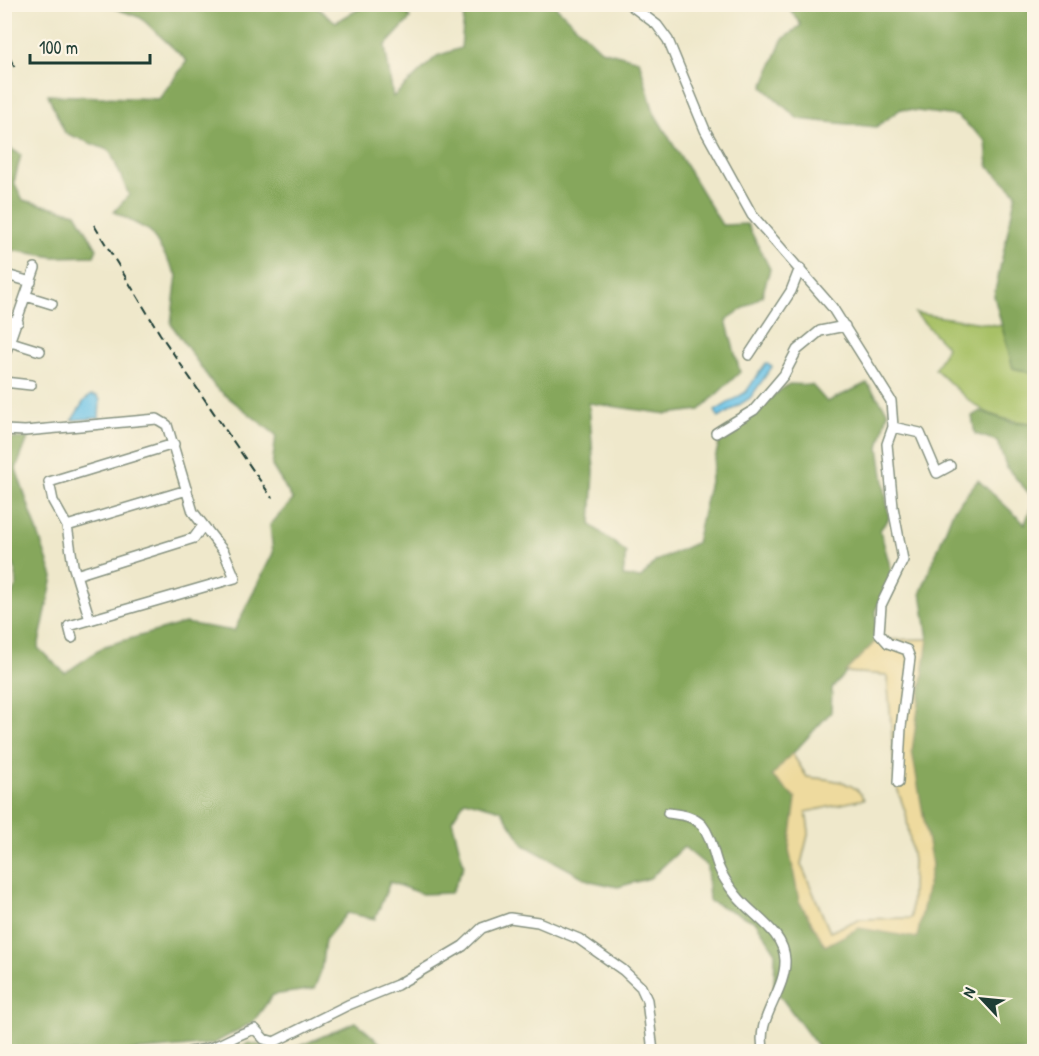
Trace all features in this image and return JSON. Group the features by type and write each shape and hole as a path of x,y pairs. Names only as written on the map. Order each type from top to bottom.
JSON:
{"street":[{"path":"632,6 657,25 668,40 705,130 752,215 800,268 845,326 888,394 894,412 893,427 887,444 893,507 903,560 881,605 879,633 888,643 907,650 910,658 901,727 898,783"},
{"path":"4,357 35,268"},
{"path":"749,355 791,291 800,268"},
{"path":"4,278 10,276 31,282"},
{"path":"26,296 52,304"},
{"path":"4,320 18,322"},
{"path":"716,433 754,410 784,375 797,350 820,331 845,326"},
{"path":"11,342 40,351"},
{"path":"4,382 31,386"},
{"path":"4,430 25,431 157,419 167,425 193,512 202,527 225,552 235,578 69,626 72,638"},
{"path":"893,427 920,433 937,473 950,466"},
{"path":"90,620 76,575 67,526 53,501 49,482 174,444"},
{"path":"67,526 187,490"},
{"path":"76,575 194,538 202,527"},
{"path":"668,813 686,815 700,823 706,831 725,881 740,901 770,928 783,949 782,986 761,1033 764,1052"},
{"path":"189,1052 222,1046 238,1034 255,1029 264,1039 274,1042 348,1005 397,985 424,966 463,946 482,928 510,918 538,922 570,935 603,954 623,970 641,987 647,1000 653,1052"}],"green space":[{"path":"106,5 313,5 336,22 366,5 407,5 410,19 385,46 393,97 437,56 461,48 465,5 554,5 601,50 639,60 654,113 722,225 747,224 770,269 762,296 726,320 740,372 700,410 667,414 589,403 594,471 591,525 626,552 623,576 641,578 656,561 696,543 721,433 789,384 812,385 827,402 867,383 888,412 879,447 889,518 880,530 893,577 876,609 877,640 832,688 831,712 772,776 796,799 789,849 799,901 825,945 859,928 917,937 932,865 912,751 928,639 921,592 953,511 978,480 1025,524 1034,499 1034,1051 821,1051 774,988 775,951 756,922 709,901 707,866 684,847 650,878 618,887 590,881 524,845 501,810 465,800 452,820 464,866 451,893 422,894 390,882 375,919 347,913 325,940 321,971 314,989 273,995 253,1022 213,1044 122,1052 5,1052 4,614 17,584 15,568 6,552 4,449 8,439 28,438 16,469 53,577 38,648 65,673 105,646 185,623 234,631 273,553 270,525 293,500 272,466 276,435 215,387 171,324 177,275 150,231 114,212 129,195 110,151 65,133 48,95 159,99 187,61 141,18"},
{"path":"787,5 1034,5 1034,373 1013,368 994,296 1016,193 988,166 986,141 957,116 901,109 876,127 798,119 763,87 782,40 801,25"},
{"path":"5,145 21,155 14,182 23,200 76,213 97,249 94,256 54,257 5,249"},
{"path":"915,313 1002,326 1013,368 1034,373 1034,423 1002,418 989,413 958,391 935,369 947,347"},
{"path":"980,411 1011,422 1034,423 1034,499 1007,468 997,441 975,434 972,416"},
{"path":"356,1022 389,1051 288,1051"},
{"path":"249,1043 288,1051 232,1051"}],"sand":[{"path":"928,639 912,751 932,865 917,938 859,928 825,946 799,901 789,849 796,799 772,776 792,753 807,777 847,784 860,792 864,799 806,812 809,831 801,864 830,932 859,919 911,918 913,861 906,814 896,785 887,675 845,672 877,640"}],"water":[{"path":"766,363 772,367 750,398 719,418 715,411 746,392"},
{"path":"91,395 97,396 100,400 99,418 72,420 84,401"}],"railway":[{"path":"4,47 16,70"},
{"path":"94,225 160,334 272,498"}]}
